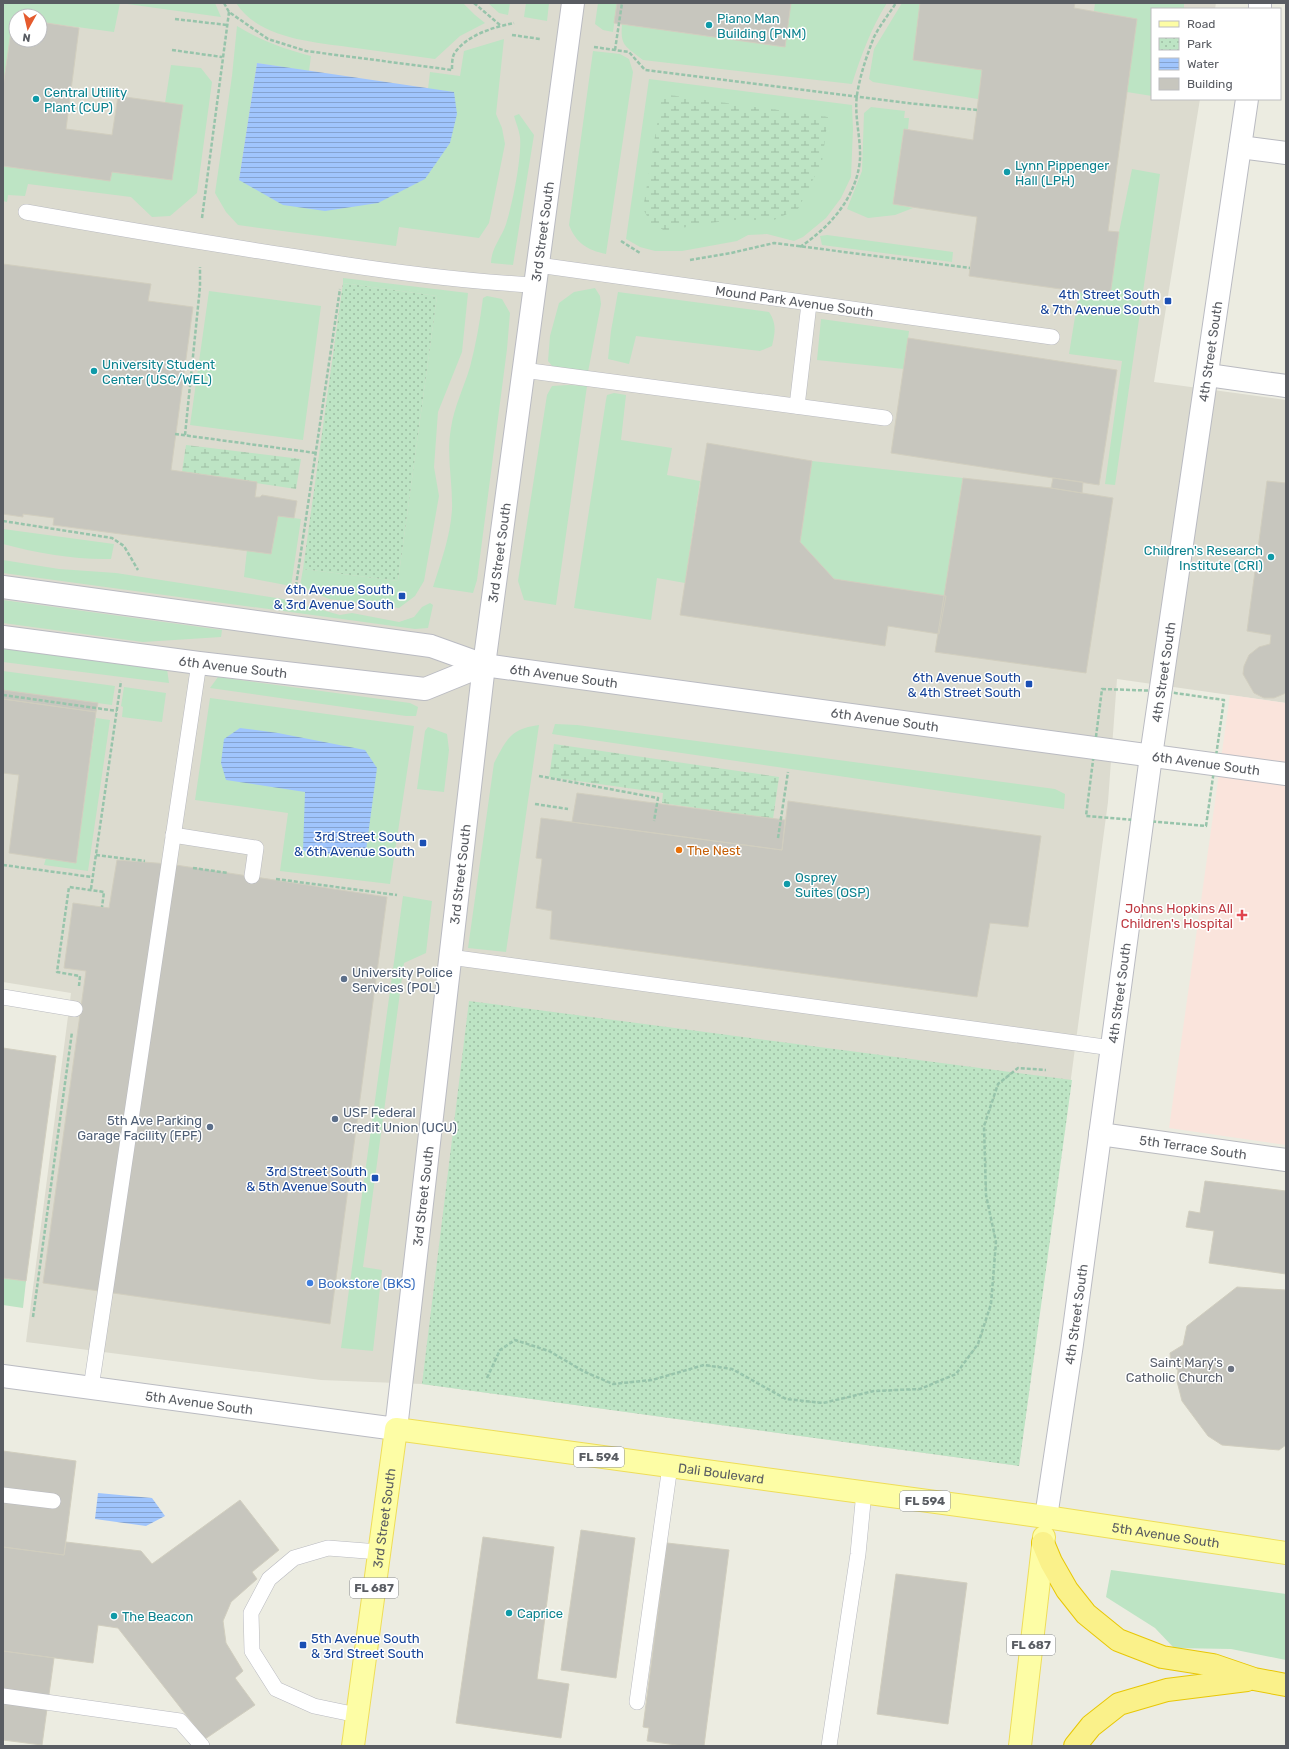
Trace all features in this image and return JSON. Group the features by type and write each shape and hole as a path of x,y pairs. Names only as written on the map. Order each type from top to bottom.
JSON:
{"highway":[{"path":"1043,1543 1067,1590 1086,1614 1118,1640 1162,1657 1213,1665 1254,1679 1286,1685"},
{"path":"1076,1746 1091,1726 1119,1704 1167,1690 1254,1679"}],"main road":[{"name":"Dali Boulevard","path":"396,1429 1046,1518"},
{"name":"3rd Street South","path":"353,1746 396,1429"},
{"name":"4th Street South","path":"1020,1746 1046,1518"},
{"name":"5th Avenue South","path":"1046,1518 1286,1553"}],"street":[{"name":"3rd Street South","path":"396,1429 484,665 573,3"},
{"name":"4th Street South","path":"1046,1518 1112,1048 1151,756 1208,375 1247,100"},
{"path":"1240,147 1286,153"},
{"path":"1208,375 1286,386"},
{"name":"6th Avenue South","path":"3,588 431,646 484,665 1286,774"},
{"name":"6th Avenue South","path":"3,637 199,663 425,690 484,665"},
{"name":"5th Terrace South","path":"1100,1134 1286,1160"},
{"name":"5th Avenue South","path":"3,1376 396,1429"}],"lane":[{"name":"Mound Park Avenue South","path":"26,212 343,265 476,282 536,275 809,304 1052,337"},
{"path":"797,406 809,304"},
{"path":"523,370 885,418"},
{"path":"91,1388 199,663"},
{"path":"173,834 256,848 252,876"},
{"path":"450,957 1112,1048"},
{"path":"3,997 75,1009"},
{"path":"637,1702 670,1466"},
{"path":"829,1746 856,1562 864,1492"},
{"path":"3,1495 53,1501"},
{"path":"357,1715 314,1706 276,1689 252,1651 251,1613 270,1579 294,1558 328,1548 379,1552"},
{"path":"3,1696 180,1721 202,1746"}],"path":[{"path":"224,3 229,12 268,39 306,51 452,70 454,55 466,42 477,34 514,23"},
{"path":"474,3 501,26"},
{"path":"616,50 622,3"},
{"path":"799,247 825,228 845,205 856,178 860,160 857,97 862,73 875,35 896,3"},
{"path":"175,19 227,25"},
{"path":"512,35 629,52 645,70 857,97 977,110"},
{"path":"172,50 222,57"},
{"path":"621,241 644,255"},
{"path":"687,260 732,253 774,243 970,268"},
{"path":"295,592 343,265"},
{"path":"175,434 316,453"},
{"path":"3,521 112,538 124,546 138,570"},
{"path":"91,889 121,681"},
{"path":"3,694 117,711"},
{"path":"778,838 788,772"},
{"path":"539,776 658,798 654,822"},
{"path":"536,804 568,809"},
{"path":"3,865 92,877"},
{"path":"33,1317 80,976 57,972 69,887 104,892 102,907"},
{"path":"487,1378 500,1350 515,1340 549,1351 585,1372 613,1384 652,1380 704,1365 732,1369 786,1399 823,1403 874,1391 920,1389 956,1374 978,1344 992,1304 996,1242 986,1195 984,1126 998,1084 1018,1068 1046,1070"}],"shaded area":[{"path":"3,3 1216,3 1215,8 1151,8 1151,100 1200,100 1154,382 1286,400 1286,703 1117,679 1108,802 1019,1466 422,1384 321,1380 26,1342 71,993 3,982"},
{"name":"Johns Hopkins All Children's Hospital","path":"1230,695 1286,703 1286,1145 1169,1128"}],"green space":[{"path":"3,3 120,3 114,32 48,23 48,8 8,8 9,48 3,87"},
{"path":"120,3 215,3 221,17"},
{"path":"236,3 463,3 485,23 460,36 435,59 324,44 290,37 259,25 246,15"},
{"path":"488,3 510,3 508,15 499,13"},
{"path":"526,3 549,3 547,21 524,17"},
{"path":"598,3 617,3 613,32 603,30 595,24"},
{"path":"791,3 887,3 867,42 852,84 643,60 628,49 623,42 622,24 785,47"},
{"path":"902,3 920,3 913,60 982,70 978,99 873,82 869,79 874,49"},
{"path":"1095,3 1184,3 1184,8 1151,8 1151,96 1127,92 1136,19 1094,11"},
{"path":"237,26 273,44 311,56 309,71 257,63 239,180 454,92 428,89 430,72 460,76 464,51 504,39 496,114 502,128 505,144 489,223 479,238 399,227 396,246 238,225 226,212 215,193 232,76"},
{"path":"593,51 620,54 629,59 633,72 606,254 583,245 575,237 569,225"},
{"path":"171,65 201,68 212,82 197,193 170,216 152,217 131,197 28,184 25,196 8,195 7,202 3,201 3,166 110,181 112,172 172,180 183,106 165,103"},
{"path":"649,79 852,105 853,129 851,177 841,198 826,218 803,237 794,241 767,234 748,235 737,241 682,251 655,251 640,247 626,239"},
{"path":"662,94 828,117 822,162 798,209 774,220 733,220 665,231 651,223 643,209"},
{"path":"871,107 905,111 904,118 909,118 908,129 904,129 893,204 913,208 895,215 868,218 847,209 862,171 864,113"},
{"path":"519,114 534,135 513,265 491,263 494,249 508,218 516,182 520,137 514,116"},
{"path":"1132,169 1160,174 1115,485 1105,484 1122,361 1069,354 1079,292 1110,296 1119,232"},
{"path":"827,235 953,252 952,262 822,245 820,236"},
{"path":"343,278 468,293 462,352 438,412 434,467 439,496 424,581 415,596 399,608 329,599 300,586 303,569 398,581 437,296 343,283"},
{"path":"343,283 437,296 398,581 303,569"},
{"path":"595,288 600,296 601,304 588,372 553,367 548,361 550,336 559,303 574,292"},
{"path":"209,291 321,306 303,440 190,425"},
{"path":"618,292 769,312 772,316 775,329 772,346 760,351 636,336 629,364 608,359"},
{"path":"487,296 502,299 510,313 507,349 477,580 473,593 433,587 445,549 451,520 452,500 449,449 452,420 468,375 478,332 483,298"},
{"path":"821,319 909,331 904,369 817,360"},
{"path":"552,386 587,386 556,605 524,600 518,581 547,395"},
{"path":"614,393 626,395 621,440 672,448 667,475 700,481 685,583 657,578 651,620 574,608 606,400 607,395"},
{"path":"186,445 301,459 296,489 182,472"},
{"path":"812,461 963,478 946,596 834,579 800,542"},
{"path":"278,516 301,519 291,586 244,577 247,550 271,553"},
{"path":"3,529 114,544 111,559 57,555 3,544"},
{"path":"3,560 59,569 116,573 283,599 340,615 352,613 399,622 414,617 422,607 430,603 433,605 428,628 415,629 3,573"},
{"path":"3,600 222,630 221,637 143,642 3,623"},
{"path":"3,646 167,669 169,683 3,662"},
{"path":"3,671 115,686 112,705 3,690"},
{"path":"218,677 410,703 418,707 416,716 406,716 210,688"},
{"path":"124,687 166,693 162,722 122,717 123,707 121,706"},
{"path":"210,698 414,726 390,884 280,871 288,813 195,800"},
{"path":"96,718 110,720 88,871 44,865 46,858 76,862"},
{"path":"555,724 577,725 1055,789 1065,794 1064,809 552,734"},
{"path":"539,725 506,952 468,948 494,763 510,736 522,729"},
{"path":"428,727 447,734 449,750 444,792 417,789 425,731"},
{"path":"554,744 779,777 773,819 662,803 663,793 549,777"},
{"path":"403,896 432,901 426,953 404,963 363,1267 382,1270 373,1351 341,1348"},
{"path":"469,1001 1072,1080 1019,1466 422,1384"},
{"path":"3,1278 26,1281 23,1308 3,1305"},
{"path":"1111,1570 1286,1594 1286,1660 1231,1649 1174,1648 1155,1628 1106,1597"}],"water":[{"path":"257,63 454,92 457,114 450,143 425,179 378,203 325,211 283,205 239,180"},
{"path":"240,728 278,733 365,750 377,768 365,858 303,851 305,792 226,780 221,763 224,739"},
{"path":"98,1493 152,1498 165,1516 146,1526 95,1519"}],"building":[{"name":"Piano Man Building (PNM)","path":"617,3 791,3 785,47 614,23"},
{"name":"Lynn Pippenger Hall (LPH)","path":"920,3 1075,3 1074,8 1137,19 1108,231 1119,232 1110,296 969,276 977,217 893,204 904,129 973,140 982,70 913,60"},
{"name":"Central Utility Plant (CUP)","path":"48,23 79,28 66,129 112,135 118,96 183,105 172,180 112,172 110,181 3,166 3,87 9,48 48,48"},
{"name":"University Student Center (USC/WEL)","path":"3,264 151,284 148,301 193,307 171,470 257,482 255,497 260,497 262,495 297,501 294,518 278,516 271,554 53,525 54,518 23,514 23,517 3,514"},
{"path":"908,338 1117,370 1099,485 891,453"},
{"path":"707,443 812,461 800,542 834,579 946,596 939,634 888,626 885,646 680,615"},
{"path":"963,478 1051,488 1113,498 1086,673 935,652"},
{"path":"1053,478 1083,482 1082,493 1051,488"},
{"name":"Children's Research Institute (CRI)","path":"1267,481 1286,483 1286,693 1274,698 1264,698 1254,693 1243,674 1244,666 1249,655 1259,647 1270,644 1271,635 1247,631"},
{"path":"3,690 98,703 96,712 3,699"},
{"path":"3,699 96,712 76,863 9,853 19,775 3,773"},
{"path":"577,793 785,820 782,850 572,822"},
{"name":"Osprey Suites (OSP)","path":"788,801 1041,836 1028,927 990,923 977,997 550,939 552,911 536,908 542,859 536,858 541,818 782,850"},
{"name":"5th Ave Parking Garage Facility (FPF)","path":"117,860 169,864 387,897 330,1324 43,1283 86,971 64,968 73,903 109,908"},
{"path":"3,1048 56,1056 26,1281 3,1278"},
{"path":"1205,1181 1286,1191 1286,1274 1209,1263 1214,1231 1186,1227 1189,1211 1200,1213"},
{"name":"Saint Mary's Catholic Church","path":"1237,1287 1286,1290 1286,1445 1279,1450 1222,1445 1208,1436 1182,1401 1177,1381 1178,1370 1171,1365 1170,1353 1183,1345 1187,1326"},
{"path":"3,1451 76,1461 64,1555 3,1547"},
{"name":"The Beacon","path":"240,1500 279,1550 252,1572 257,1579 231,1602 223,1621 226,1643 243,1671 235,1678 255,1705 205,1739 118,1628 98,1625 93,1663 3,1651 3,1547 64,1555 66,1542 141,1551 152,1564"},
{"path":"581,1530 635,1538 616,1678 561,1670"},
{"name":"Caprice","path":"483,1537 554,1547 537,1679 569,1684 561,1738 456,1723"},
{"path":"667,1543 729,1550 704,1746 684,1746 647,1741 649,1728 643,1727"},
{"path":"896,1574 967,1583 948,1724 877,1714"},
{"path":"3,1651 54,1658 42,1745 3,1740"}],"place":[{"name":"Piano Man Building (PNM)","path":"709,25"},
{"name":"Central Utility Plant (CUP)","path":"36,99"},
{"name":"Lynn Pippenger Hall (LPH)","path":"1007,172"},
{"name":"4th Street South & 7th Avenue South","path":"1168,301"},
{"name":"University Student Center (USC/WEL)","path":"94,371"},
{"name":"Children's Research Institute (CRI)","path":"1271,557"},
{"name":"6th Avenue South & 3rd Avenue South","path":"402,596"},
{"name":"6th Avenue South & 4th Street South","path":"1029,684"},
{"name":"3rd Street South & 6th Avenue South","path":"423,843"},
{"name":"The Nest","path":"679,850"},
{"name":"Osprey Suites (OSP)","path":"787,884"},
{"name":"Johns Hopkins All Children's Hospital","path":"1242,915"},
{"name":"University Police Services (POL)","path":"344,979"},
{"name":"USF Federal Credit Union (UCU)","path":"335,1119"},
{"name":"5th Ave Parking Garage Facility (FPF)","path":"210,1127"},
{"name":"3rd Street South & 5th Avenue South","path":"375,1178"},
{"name":"Bookstore (BKS)","path":"310,1283"},
{"name":"Saint Mary's Catholic Church","path":"1231,1369"},
{"name":"Caprice","path":"509,1613"},
{"name":"The Beacon","path":"114,1616"},
{"name":"5th Avenue South & 3rd Street South","path":"303,1645"}]}
